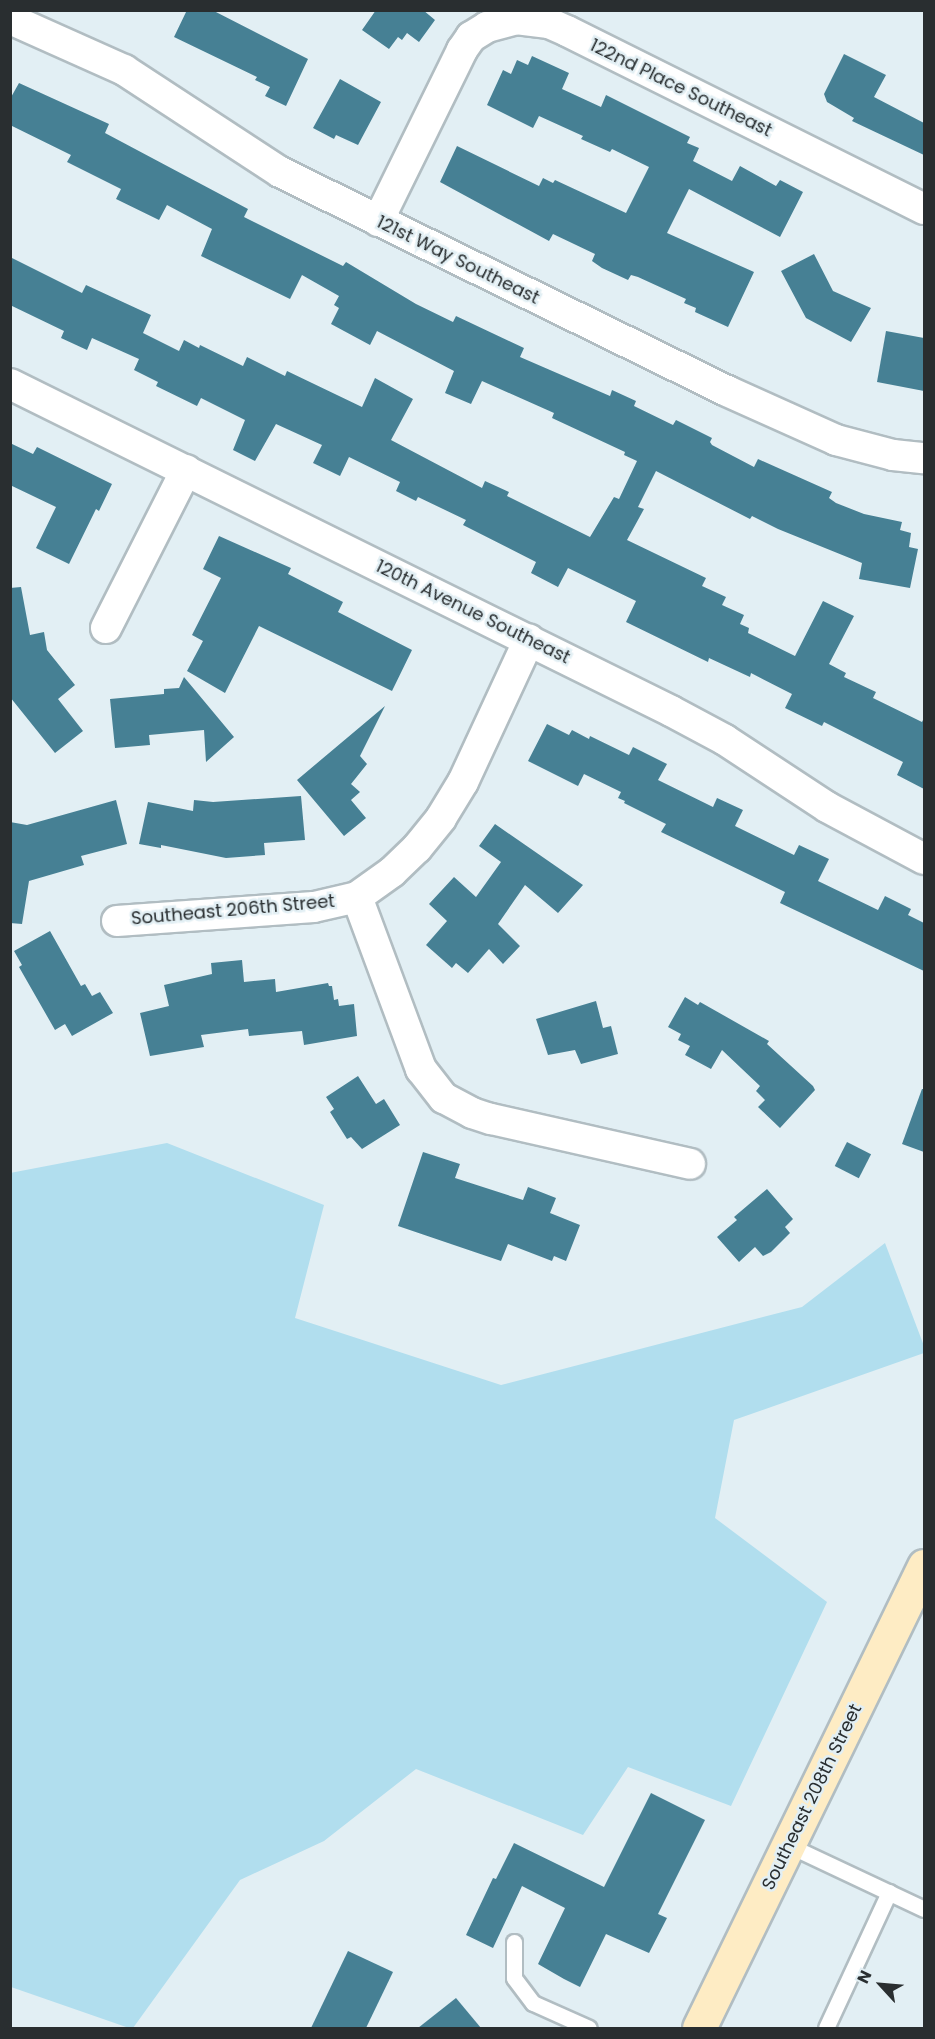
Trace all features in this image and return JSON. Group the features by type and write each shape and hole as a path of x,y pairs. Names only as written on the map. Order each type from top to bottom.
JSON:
{"main road":[{"name":"Southeast 208th Street","path":"699,2028 924,1566"}],"street":[{"name":"121st Way Southeast","path":"10,19 123,70 279,172 812,431 865,449 924,458"},
{"name":"122nd Place Southeast","path":"378,221 450,74 471,37 487,27 516,19 549,23 924,209"},
{"name":"120th Avenue Southeast","path":"10,384 529,640 725,740 827,807 924,859"},
{"path":"106,628 186,470"},
{"name":"Southeast 206th Street","path":"117,921 314,907 357,897 392,872 417,848 441,818 462,782 529,640"},
{"path":"357,897 421,1069 444,1098 472,1113 491,1119 690,1164"}],"lane":[{"path":"788,1845 924,1909"},
{"path":"826,2028 889,1892"},
{"path":"514,1942 514,1978 533,2003 589,2028"}],"shaded area":[{"path":"167,1143 324,1205 295,1318 501,1385 802,1307 885,1243 924,1346 924,1353 734,1420 715,1518 827,1602 731,1806 628,1767 583,1835 416,1769 324,1841 240,1880 133,2028 129,2028 11,1987 10,1173"}],"building":[{"path":"187,10 212,10 308,59 286,106 265,96 270,87 255,80 257,77 174,37"},
{"path":"376,10 423,10 435,20 419,42 407,33 402,40 398,37 389,49 362,30"},
{"path":"844,54 886,75 874,97 924,123 924,155 852,121 854,118 827,102 824,94"},
{"path":"532,56 569,73 562,89 601,107 606,95 690,137 687,143 699,148 693,161 732,181 740,166 776,186 780,180 803,192 780,237 689,189 667,233 754,272 728,327 695,312 696,308 684,303 686,299 638,277 631,275 628,280 602,268 592,261 595,254 553,234 549,241 440,182 457,146 539,186 543,178 553,183 555,180 626,213 649,167 612,149 610,152 581,139 583,136 539,116 533,128 487,105 503,70 511,74 517,60 528,65"},
{"path":"340,79 381,102 358,145 336,135 334,139 313,128"},
{"path":"19,83 109,124 105,133 248,209 244,217 343,266 346,262 416,304 453,322 456,316 524,348 520,357 610,396 612,390 636,401 634,406 673,425 676,420 712,438 710,442 712,445 754,467 758,459 832,492 829,498 836,503 864,514 902,522 900,530 911,533 909,547 918,549 910,588 859,579 862,563 752,516 750,519 656,471 638,507 644,509 627,540 706,578 702,586 726,597 722,605 744,615 740,624 749,628 748,633 795,656 823,601 854,616 829,664 846,673 844,677 876,692 873,698 922,722 924,718 924,789 897,775 903,762 824,722 822,726 785,708 792,694 751,673 750,677 709,658 708,662 626,622 636,601 568,568 558,587 531,573 536,562 463,525 466,520 418,497 416,501 396,491 400,482 349,457 340,476 313,463 322,445 276,424 255,461 233,450 245,420 201,398 197,406 156,386 158,382 134,370 139,359 92,338 87,350 61,338 64,331 10,305 10,257 82,293 86,285 151,315 143,333 179,351 184,340 199,348 200,345 243,366 247,357 285,376 287,371 362,407 375,378 413,399 391,440 482,488 485,481 509,492 507,496 590,537 614,497 619,499 637,461 624,455 625,452 552,418 554,413 482,381 471,404 445,393 454,371 377,331 370,345 331,324 339,308 334,305 339,296 302,275 290,299 201,256 212,229 167,205 159,220 116,199 121,189 67,162 71,155 10,125 10,99"},
{"path":"814,254 833,291 871,308 851,342 806,318 781,271"},
{"path":"886,331 924,338 924,391 877,382"},
{"path":"10,443 33,454 37,447 112,484 99,511 96,509 69,564 36,548 56,507 10,485"},
{"path":"219,536 291,568 288,574 343,602 338,612 412,650 392,691 259,626 225,693 187,671 203,641 192,635 221,578 203,569"},
{"path":"21,587 30,635 44,632 47,650 75,685 58,699 83,731 55,753 10,697 10,588"},
{"path":"184,677 234,737 206,762 204,730 149,735 150,745 115,748 110,699 164,694 164,689 179,688"},
{"path":"385,706 360,756 367,764 351,784 360,792 351,800 366,818 344,836 297,780"},
{"path":"547,724 569,735 572,730 589,739 590,736 629,755 633,747 667,764 658,780 713,807 717,798 743,810 735,826 794,855 799,845 829,859 818,881 878,910 885,896 911,909 908,915 924,923 924,971 780,903 785,892 661,832 666,824 624,803 625,801 618,798 621,792 584,774 578,786 528,761"},
{"path":"301,796 305,840 264,843 265,855 226,858 161,845 161,848 139,844 148,802 193,811 194,800 213,802"},
{"path":"116,800 127,844 81,856 84,865 29,881 22,924 10,923 10,822 27,825"},
{"path":"495,824 583,885 558,913 525,885 498,924 520,946 503,964 489,949 468,973 456,963 452,968 426,945 447,921 429,904 454,877 476,897 501,862 479,846"},
{"path":"50,931 81,986 85,984 92,996 100,992 113,1013 72,1036 65,1024 55,1030 19,967 22,965 14,951"},
{"path":"242,960 244,982 275,979 276,992 328,983 332,986 334,1000 338,999 339,1006 354,1004 357,1036 304,1045 302,1031 249,1036 248,1029 201,1035 204,1047 150,1056 140,1013 169,1006 164,985 212,974 211,963"},
{"path":"685,997 698,1005 700,1002 769,1041 767,1044 813,1086 815,1090 780,1128 758,1107 765,1100 756,1091 760,1086 722,1050 711,1069 685,1055 690,1046 678,1040 681,1034 668,1027"},
{"path":"596,1001 603,1028 611,1026 618,1054 581,1064 575,1050 548,1055 536,1019"},
{"path":"358,1076 376,1104 384,1099 400,1125 362,1149 351,1137 347,1139 330,1112 334,1109 326,1097"},
{"path":"922,1089 924,1089 924,1152 902,1144"},
{"path":"847,1142 871,1154 859,1178 835,1166"},
{"path":"423,1152 460,1164 455,1178 523,1200 528,1187 556,1198 550,1213 580,1225 566,1261 554,1256 552,1261 508,1244 501,1261 398,1226"},
{"path":"767,1189 793,1219 785,1227 790,1233 771,1252 763,1256 755,1247 739,1262 717,1237 737,1220 734,1217"},
{"path":"651,1793 705,1820 658,1914 667,1918 649,1953 606,1934 580,1987 564,1979 538,1964 565,1908 522,1886 493,1948 466,1935 493,1878 496,1879 514,1843 604,1887"},
{"path":"348,1951 393,1972 366,2028 311,2028"},
{"path":"456,1998 481,2028 418,2028"}]}
